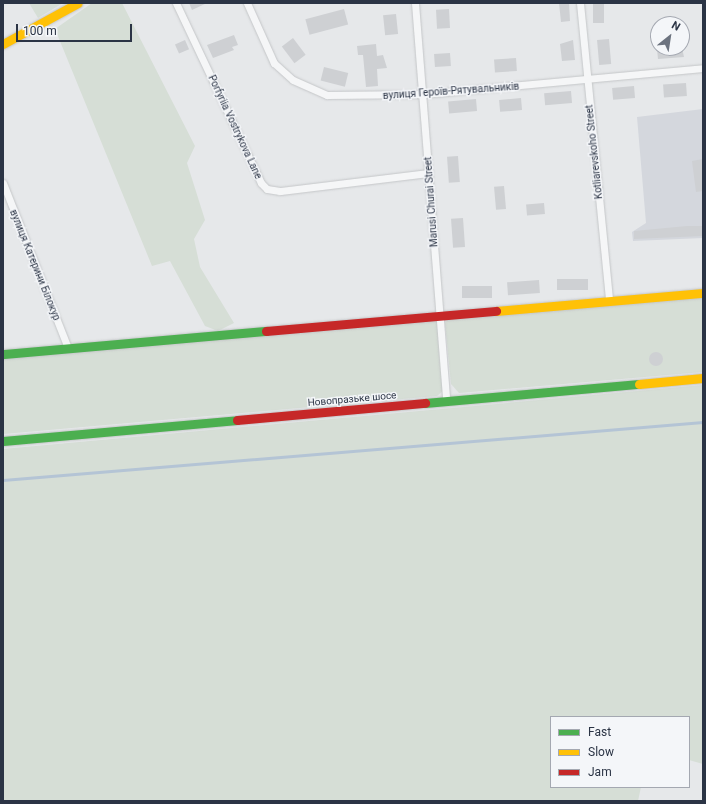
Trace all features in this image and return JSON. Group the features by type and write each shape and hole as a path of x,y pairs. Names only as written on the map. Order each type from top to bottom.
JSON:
{"street":[{"path":"3,44 78,3"},
{"name":"Porfyriia Vostrykova Lane","path":"176,3 261,183 267,189 280,191 429,173"},
{"name":"вулиця Героїв-Рятувальників","path":"247,3 274,63 304,87 340,97 424,94 703,68"},
{"name":"Marusi Churai Street","path":"415,3 424,94 446,401"},
{"name":"Kotliarevskoho Street","path":"580,3 609,301"},
{"name":"вулиця Катерини Білокур","path":"3,183 68,348"},
{"path":"3,354 703,293"},
{"name":"Новопразьке шосе","path":"3,441 703,378"}],"shaded area":[{"path":"29,3 63,3 38,18"},
{"path":"92,3 122,3 195,146 187,163 205,220 194,239 200,267 234,323 218,331 205,326 170,261 152,266 55,29"},
{"path":"703,109 703,238 633,241 632,232 646,223 637,117"},
{"path":"703,295 703,372 459,393 451,384 445,323 449,318"},
{"path":"437,320 444,390 437,396 3,434 3,357"},
{"path":"703,385 703,764 690,760 690,716 550,716 550,788 641,788 638,801 3,801 3,449"}],"building":[{"path":"189,3 207,3 192,10"},
{"path":"559,3 569,3 570,21 561,22"},
{"path":"593,3 604,3 604,23 593,23"},
{"path":"344,9 348,24 310,35 305,19"},
{"path":"449,9 450,28 437,29 436,10"},
{"path":"396,14 398,34 385,35 383,15"},
{"path":"234,35 238,45 232,47 234,50 213,58 207,45"},
{"path":"293,38 306,55 294,63 282,46"},
{"path":"609,39 611,64 599,65 597,40"},
{"path":"185,40 189,49 179,54 175,44"},
{"path":"573,40 575,60 562,61 560,44"},
{"path":"376,44 377,56 383,55 387,68 377,69 378,86 366,87 363,55 358,55 357,46"},
{"path":"450,53 451,66 435,67 434,54"},
{"path":"658,56 684,57 658,59"},
{"path":"516,58 517,71 495,73 494,60"},
{"path":"324,67 348,73 345,87 321,81"},
{"path":"686,83 687,96 664,98 663,85"},
{"path":"634,86 635,98 613,100 612,88"},
{"path":"571,91 572,103 545,105 544,93"},
{"path":"521,98 522,110 500,112 499,100"},
{"path":"476,99 477,111 449,113 448,101"},
{"path":"458,156 460,182 449,183 447,157"},
{"path":"703,159 703,191 696,192 692,161"},
{"path":"504,186 506,209 496,210 494,187"},
{"path":"544,203 545,214 527,216 526,205"},
{"path":"463,218 465,247 453,248 451,219"},
{"path":"703,226 703,236 634,239 634,231"},
{"path":"557,279 588,279 588,290 557,290"},
{"path":"539,280 540,293 508,295 507,282"},
{"path":"462,286 492,286 492,298 462,298"},
{"path":"656,352 661,354 663,359 661,364 656,366 651,364 649,359 651,354"}],"waterway":[{"path":"3,480 703,422"}],"traffic: fast":[{"path":"3,354 266,331"},
{"path":"425,403 639,384"},
{"path":"3,441 237,420"}],"traffic: slow":[{"path":"3,44 78,3"},
{"path":"496,311 703,293"},
{"path":"639,384 703,378"}],"traffic: jam":[{"path":"266,331 496,311"},
{"path":"237,420 425,403"}]}
